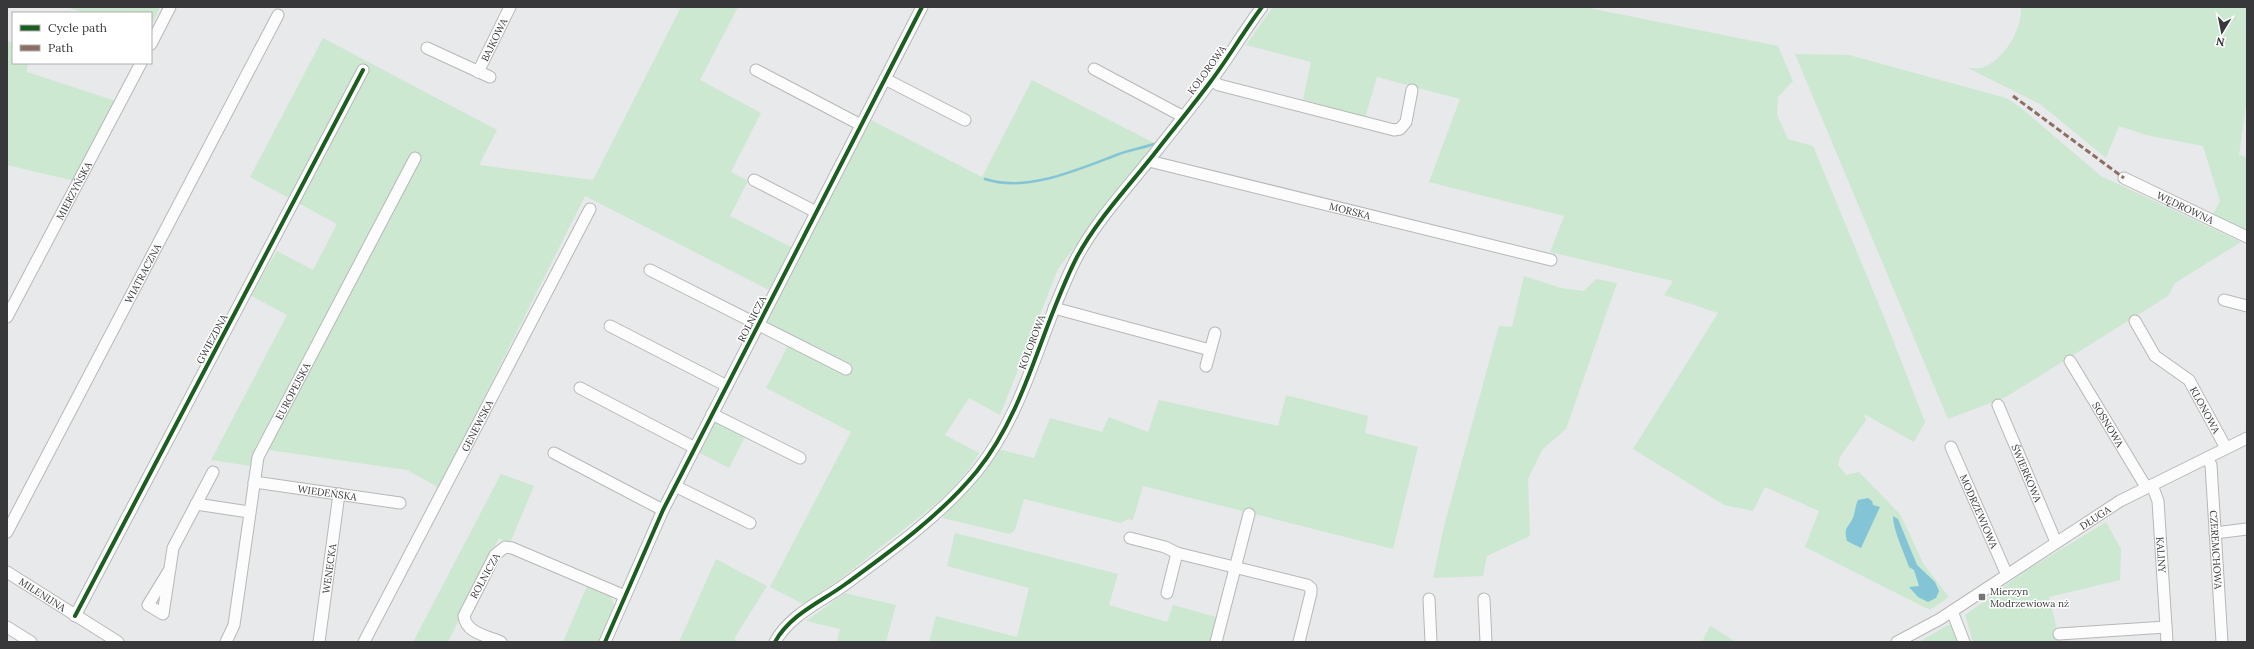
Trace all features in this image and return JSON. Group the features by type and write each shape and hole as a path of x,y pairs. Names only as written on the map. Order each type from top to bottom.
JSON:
{"street":[{"path":"152,42 170,7"},
{"name":"BAJKOWA","path":"478,72 510,7"},
{"name":"ROLNICZA","path":"605,642 663,510 922,7"},
{"name":"KOLOROWA","path":"775,642 784,628 807,609 852,579 948,502 976,472 996,445 1016,406 1054,308 1078,256 1097,227 1211,80 1262,7"},
{"name":"WIATRACZNA","path":"7,532 278,15"},
{"name":"BAJKOWA","path":"427,48 490,78"},
{"name":"MIERZYŃSKA","path":"7,318 140,64"},
{"name":"GWIEZDNA","path":"75,616 363,70"},
{"path":"756,70 861,125"},
{"path":"1094,70 1182,116"},
{"path":"885,79 964,120"},
{"name":"KOLOROWA","path":"1211,80 1219,85 1394,130 1400,129 1406,122 1412,90"},
{"name":"EUROPEJSKA","path":"226,642 234,625 258,457 415,158"},
{"name":"MORSKA","path":"1149,161 1551,260"},
{"name":"WĘDROWNA","path":"2124,178 2247,237"},
{"path":"754,180 816,212"},
{"name":"GENEWSKA","path":"364,642 590,209"},
{"name":"ROLNICZA","path":"650,270 846,370"},
{"path":"2224,300 2247,306"},
{"name":"KOLOROWA","path":"1054,308 1210,350"},
{"name":"KLONOWA","path":"2135,321 2154,356 2188,380 2226,448"},
{"path":"610,326 726,386"},
{"path":"1206,366 1215,333"},
{"name":"SOSNOWA","path":"2070,361 2149,486"},
{"path":"580,388 694,448"},
{"name":"ŚWIERKOWA","path":"1998,405 2056,542"},
{"path":"712,414 800,458"},
{"name":"DŁUGA","path":"1897,642 1952,611 2116,503 2247,438"},
{"name":"MODRZEWIOWA","path":"1951,447 2007,575"},
{"path":"554,453 663,510"},
{"name":"CZEREMCHOWA","path":"2207,458 2211,465 2222,642"},
{"path":"170,568 174,548 213,472"},
{"name":"WIEDEŃSKA","path":"254,482 400,503"},
{"path":"675,486 750,523"},
{"name":"KALINY","path":"2149,486 2158,501 2166,642"},
{"name":"WENECKA","path":"319,642 339,494"},
{"path":"196,504 249,512"},
{"path":"1216,642 1249,514"},
{"path":"2215,533 2247,529"},
{"path":"1130,538 1165,547 1177,553 1307,585 1311,588 1299,642"},
{"name":"ROLNICZA","path":"501,642 469,629 465,622 464,616 495,555 505,547 512,548 625,596"},
{"path":"1167,593 1177,553"},
{"name":"MILENIJNA","path":"7,572 118,642"},
{"path":"1429,599 1431,642"},
{"path":"1484,599 1486,642"},
{"path":"1952,611 1964,642"},
{"path":"7,627 31,642"},
{"path":"2059,634 2166,627"}],"green space":[{"path":"66,7 160,7 152,24 152,12 82,12"},
{"path":"681,7 738,7 700,80 761,113 731,172 748,181 730,216 791,247 769,290 585,196 438,489 434,485 407,470 269,450 253,456 251,466 211,460 287,315 250,295 277,251 313,270 337,224 250,177 323,38 497,130 479,165 593,180"},
{"path":"1273,7 1584,7 1778,46 1793,81 1778,97 1777,115 1788,139 1813,146 1884,317 1925,422 1914,442 1864,414 1866,420 1840,457 1838,465 1846,475 1859,472 1900,514 1924,565 1949,597 1930,610 1805,547 1819,511 1765,487 1753,511 1724,505 1633,449 1718,313 1664,295 1673,281 1550,252 1564,216 1429,182 1460,99 1377,77 1365,118 1303,100 1311,62 1246,45"},
{"path":"2021,7 2247,7 2247,98 2239,155 2247,157 2247,231 2236,228 2213,214 2220,201 2203,146 2146,135 2119,126 2106,158 2040,104 1968,68 1984,67 1999,57 2011,42 2019,25"},
{"path":"7,41 12,43 12,64 28,64 27,72 116,101 75,181 7,165"},
{"path":"1795,54 1849,55 2006,98 2020,107 2101,176 2241,242 2175,283 2168,296 2006,397 1948,419"},
{"path":"1032,80 1154,143 1058,269 1000,415 969,398 945,435 979,453 971,466 951,490 928,511 848,573 803,604 770,587 851,432 766,388 793,336 767,321 869,119 982,177"},
{"path":"1524,276 1561,288 1584,291 1596,279 1617,283 1566,429 1542,450 1528,479 1530,536 1487,556 1483,576 1433,578 1444,526 1499,326 1512,327"},
{"path":"1286,395 1368,416 1365,433 1418,447 1393,549 1143,486 1133,520 1128,519 1121,523 1024,499 1015,530 1010,534 942,518 992,461 998,449 1034,458 1050,418 1102,432 1109,417 1148,432 1159,400 1278,426"},
{"path":"715,419 746,435 729,468 698,452"},
{"path":"501,474 534,486 510,543 499,538 448,642 413,642"},
{"path":"2106,522 2121,549 2120,580 2049,597 2060,642 1973,642 1965,615 2027,570"},
{"path":"955,533 1118,574 1109,605 1167,622 1173,605 1216,617 1210,642 929,642 936,616 1017,637 1029,588 947,566"},
{"path":"716,559 767,586 734,639 739,642 679,642"},
{"path":"587,586 611,596 614,605 599,642 563,642"},
{"path":"845,593 896,605 886,642 837,642 840,629 806,621"},
{"path":"1948,625 1951,625 1959,642 1919,642"},
{"path":"1710,626 1714,628 1736,642 1702,642"}],"water":[{"path":"1868,498 1872,501 1873,505 1880,507 1861,548 1847,541 1846,531 1853,518 1858,500"},
{"path":"1893,516 1898,519 1917,565 1935,582 1939,591 1936,598 1928,602 1918,597 1909,587 1919,586 1914,570 1909,567 1899,541 1893,522"}],"waterway":[{"path":"985,179 1001,183 1035,181 1070,172 1123,153 1154,144"}],"marked path":[{"path":"2013,96 2124,178"}],"cycle path":[{"path":"605,642 663,510 922,7"},
{"path":"775,642 781,632 798,616 838,590 932,517 977,471 994,447 1009,421 1032,367 1064,283 1085,243 1105,215 1205,90 1262,7"},
{"path":"75,616 363,70"}],"place":[{"name":"Mierzyn Modrzewiowa nż","path":"1982,597"}]}
